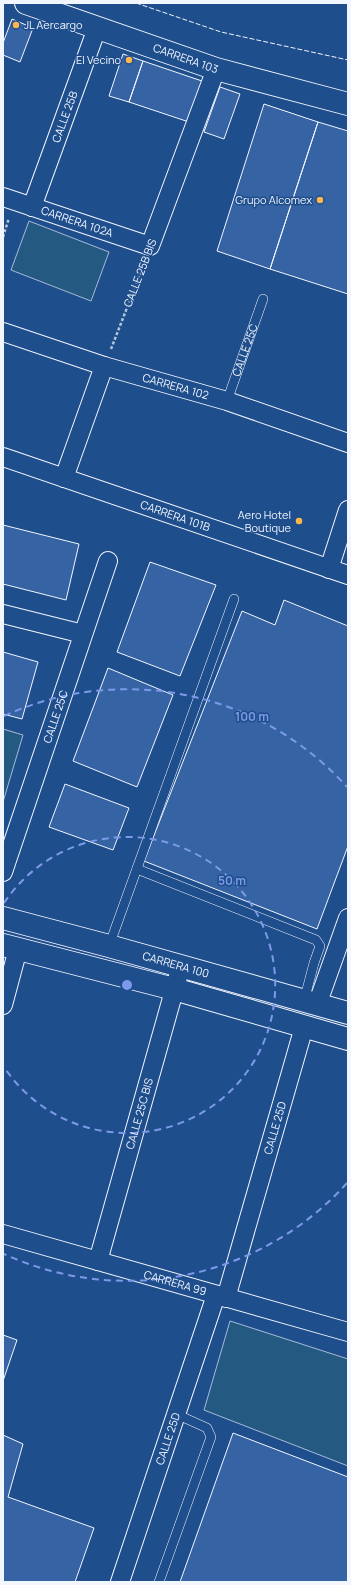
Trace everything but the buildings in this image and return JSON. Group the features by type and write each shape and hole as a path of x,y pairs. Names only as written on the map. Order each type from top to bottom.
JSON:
{"main road":[{"name":"CARRERA 103","path":"26,3 216,69 348,104"},
{"name":"CARRERA 100","path":"3,918 181,966 348,1014"},
{"path":"10,947 174,989 348,1039"}],"street":[{"name":"CALLE 25B","path":"32,207 97,28"},
{"name":"CALLE 25B BIS","path":"150,246 216,69"},
{"name":"CARRERA 102A","path":"3,196 150,246"},
{"name":"CARRERA 102","path":"3,332 104,366 227,401 348,443"},
{"path":"64,478 104,366"},
{"name":"CARRERA 101B","path":"3,456 329,568 348,576"},
{"path":"329,568 348,510"},
{"name":"CALLE 25C","path":"3,872 108,561"},
{"path":"3,614 83,634"},
{"path":"311,1003 348,918"},
{"path":"3,1005 10,947"},
{"name":"CALLE 25C BIS","path":"98,1261 181,966"},
{"name":"CALLE 25D","path":"120,1582 176,1414 221,1296 304,1027"},
{"name":"CARRERA 99","path":"3,1234 348,1332"}],"lane":[{"name":"CALLE 25C","path":"227,401 263,299"},
{"path":"109,946 234,599"},
{"path":"137,869 316,940 320,946 314,963 311,1003"},
{"path":"159,1582 210,1437 207,1428 176,1414"}],"path":[{"name":"CALLE 25B BIS","path":"104,366 150,246"}],"shaded area":[{"path":"29,221 109,252 91,301 11,270"},
{"path":"3,729 23,735 3,802"},
{"path":"230,1321 348,1359 348,1466 204,1410"}],"fence":[{"path":"136,3 221,32 348,60"}],"place":[{"name":"JL Aercargo","path":"16,25"},
{"name":"El Vecino","path":"129,60"},
{"name":"Grupo Alcomex","path":"320,200"},
{"name":"Aero Hotel Boutique","path":"299,521"}]}
